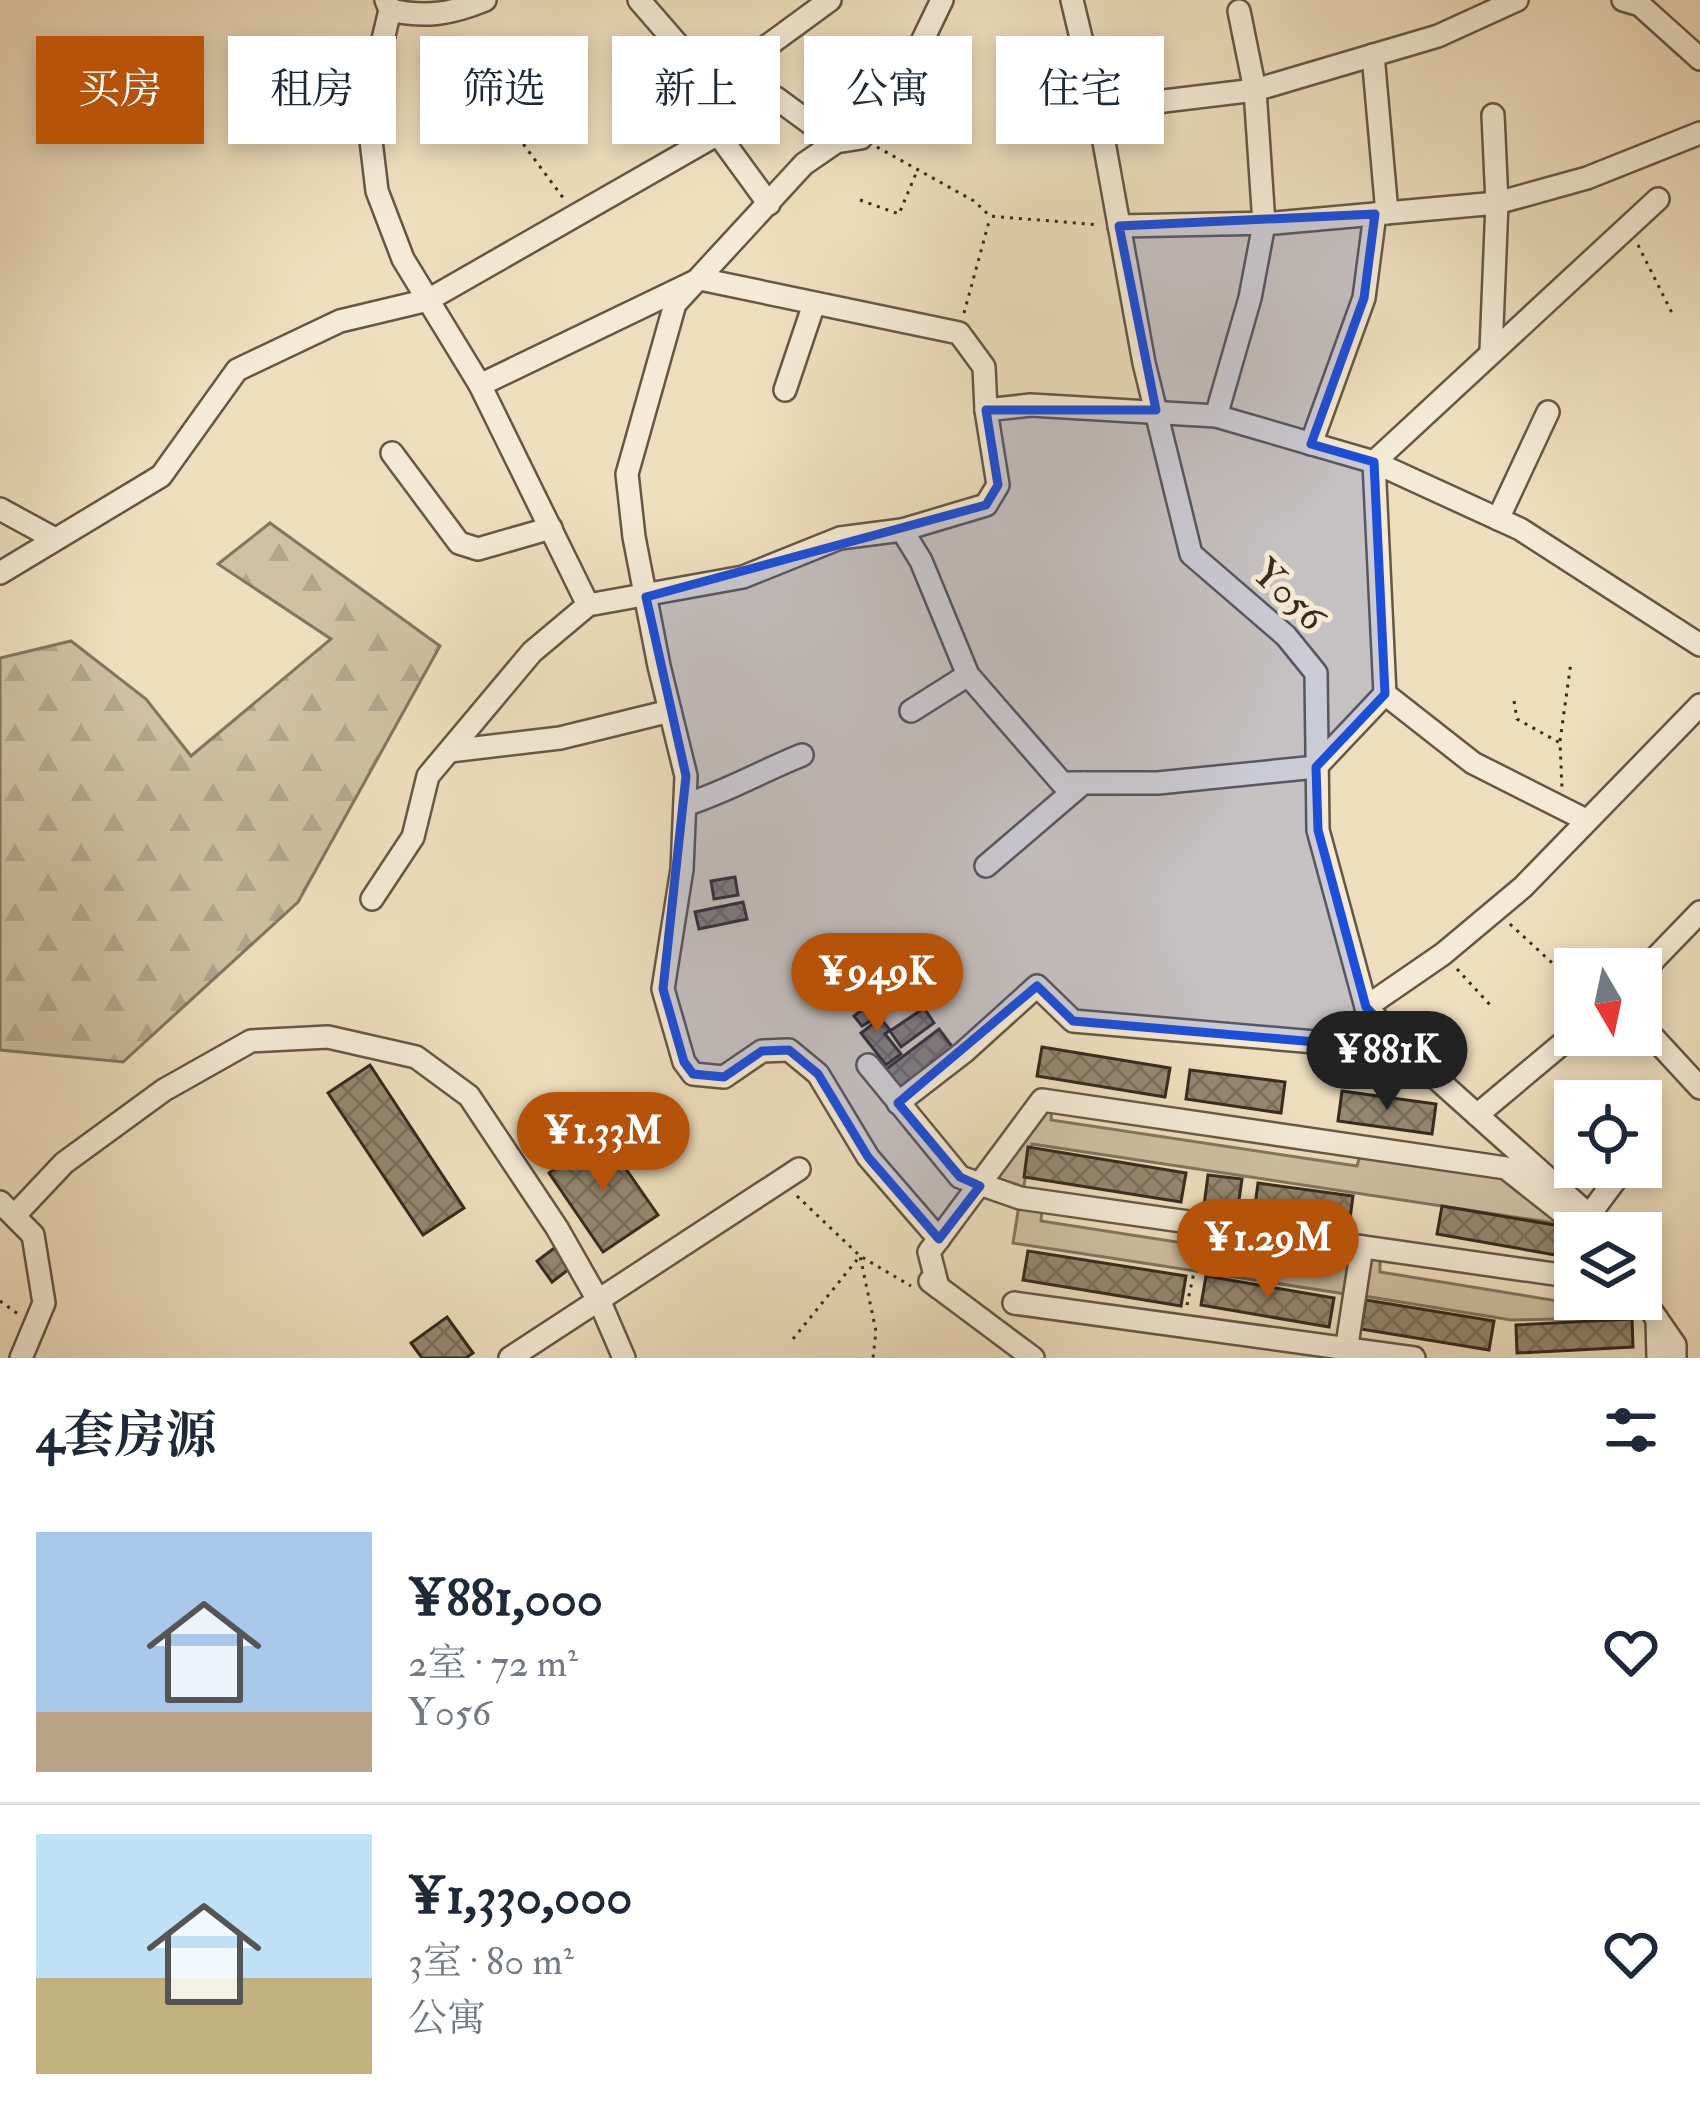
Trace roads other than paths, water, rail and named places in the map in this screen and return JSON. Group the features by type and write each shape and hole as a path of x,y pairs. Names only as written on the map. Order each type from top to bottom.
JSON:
{"street":[{"path":"485,0 447,15 416,16 388,5 367,107 377,191 403,259 480,385 589,605"},
{"path":"639,0 674,36"},
{"path":"780,37 830,0"},
{"path":"925,36 942,0"},
{"name":"Y056","path":"1072,0 1081,36"},
{"path":"1164,101 1255,90 1438,36 1516,0"},
{"path":"1623,0 1640,5 1700,58"},
{"path":"1216,416 1250,298 1264,224 1255,90 1239,11"},
{"path":"1312,444 1364,298 1381,214 1373,56"},
{"path":"1491,351 1497,203 1493,115"},
{"path":"1119,226 1264,224 1497,203 1587,178 1700,133"},
{"path":"0,573 161,476 237,370 340,321 428,300 700,144"},
{"path":"725,144 769,204"},
{"path":"833,144 804,164 675,304 627,474 646,597 686,776 682,869 663,989 684,1062 693,1074 724,1078 762,1051 789,1051 818,1074 868,1157 939,1239"},
{"name":"Y056","path":"1104,144 1156,410 1191,554 1286,636 1316,673 1318,830 1366,1006 1573,1212"},
{"path":"902,530 921,562 968,675 1062,783 1158,783 1316,766 1385,694 1374,463 1658,199"},
{"path":"372,899 413,837 428,776 532,652 589,605 743,577 840,538 902,530 986,505 998,485 984,367 959,333 700,279 480,385"},
{"path":"785,390 814,304"},
{"path":"986,410 1030,404 1216,416 1374,463 1520,529 1700,644"},
{"path":"1498,519 1548,412"},
{"path":"392,453 459,543 478,549 551,528"},
{"path":"0,509 55,539"},
{"path":"911,712 968,675"},
{"path":"1385,694 1473,763 1586,820"},
{"path":"1366,1006 1443,954 1497,909 1700,705"},
{"path":"449,751 560,738 670,711"},
{"path":"685,805 726,792 802,755"},
{"path":"986,866 1083,783"},
{"path":"1662,952 1700,912"},
{"path":"898,1103 964,1052 1036,986 1073,1021 1408,1050"},
{"path":"21,1358 44,1303 33,1235 8,1209 164,1090 251,1041 328,1037 416,1057 469,1096 556,1228 598,1300 624,1358"},
{"path":"1662,1047 1700,1088"},
{"path":"1477,1115 1554,1051"},
{"path":"868,1065 961,1177 980,1186 1021,1198 1554,1274"},
{"path":"1033,1358 937,1286 929,1252 1042,1100 1506,1168 1562,1212"},
{"path":"510,1358 790,1174"},
{"path":"1345,1353 1362,1247"},
{"path":"1014,1303 1345,1353 1414,1358"},
{"path":"1657,1320 1669,1354"}]}
